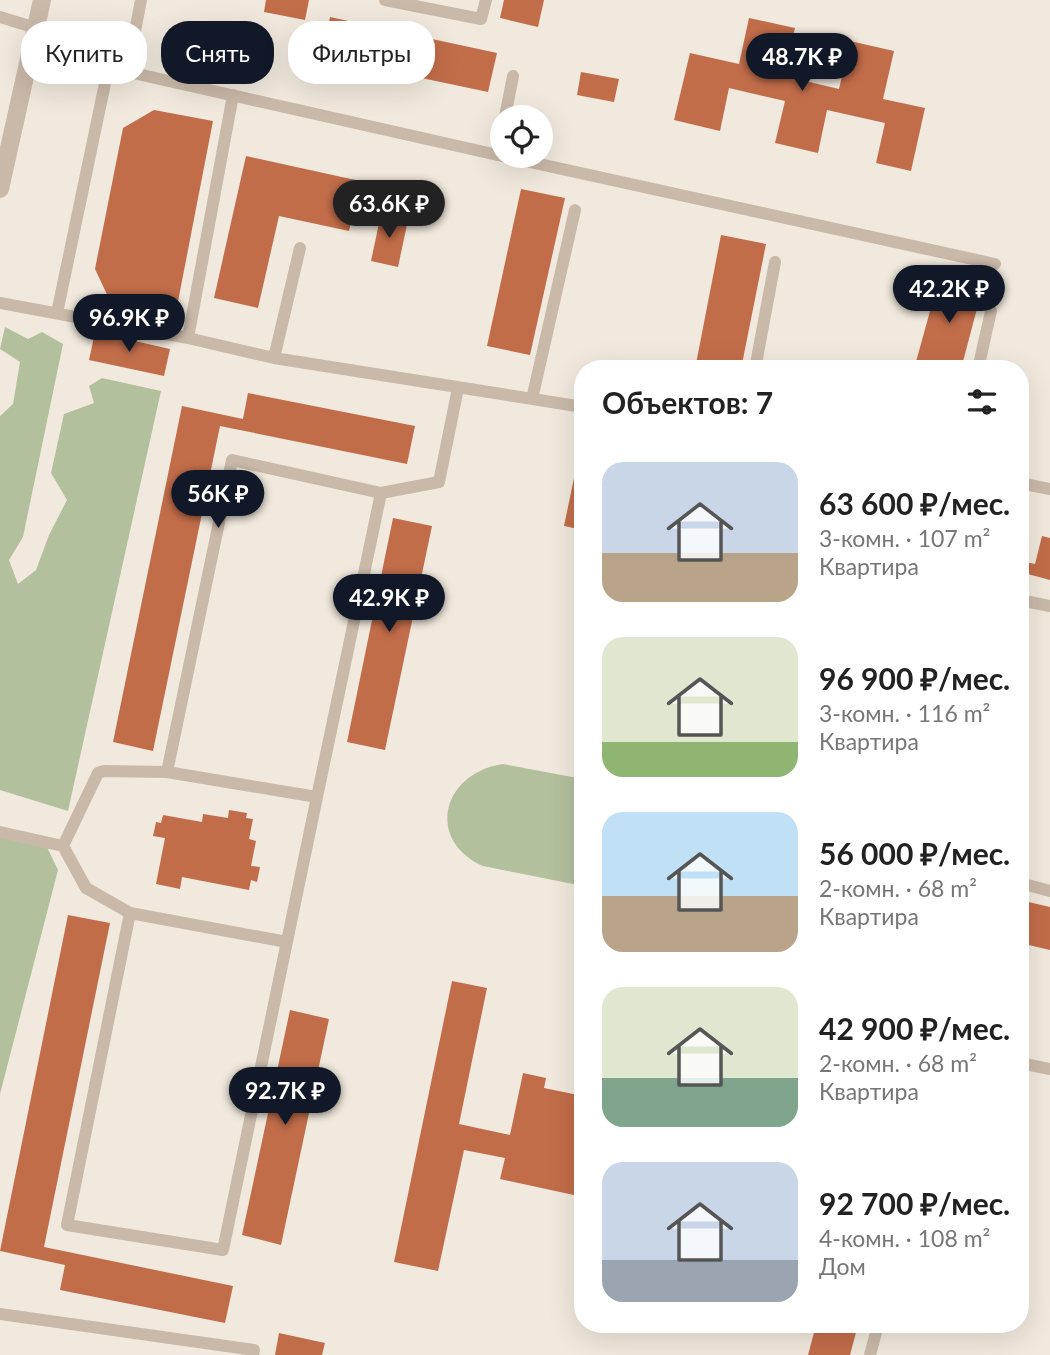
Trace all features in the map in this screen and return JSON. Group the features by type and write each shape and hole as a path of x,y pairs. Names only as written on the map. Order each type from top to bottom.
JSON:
{"street":[{"path":"38,21 42,0"},
{"path":"0,189 23,84"}],"lane":[{"path":"137,21 141,0"},
{"path":"385,0 481,19 486,0"},
{"path":"0,17 21,23"},
{"path":"508,105 513,76"},
{"path":"147,78 490,153"},
{"path":"57,313 105,84"},
{"path":"188,338 233,95"},
{"path":"553,166 995,264"},
{"path":"532,399 575,210"},
{"path":"274,358 300,248"},
{"path":"757,360 775,262"},
{"path":"0,303 188,338 274,358 574,406"},
{"path":"980,360 991,311"},
{"path":"167,772 232,460 381,493 439,482 458,388"},
{"path":"1029,486 1050,489"},
{"path":"130,913 67,1225 223,1250 381,493"},
{"path":"1029,602 1050,606"},
{"path":"63,846 98,773 104,771 167,772 317,797"},
{"path":"0,832 63,846 86,888 130,913 287,942"},
{"path":"1029,885 1050,891"},
{"path":"1029,1065 1050,1069"},
{"path":"0,1314 254,1350 253,1355"},
{"path":"870,1355 876,1333"}],"green space":[{"path":"5,327 28,339 42,332 63,344 23,537 9,560 18,584 36,570 49,535 67,500 51,473 64,414 94,403 89,386 102,378 161,391 68,811 0,790 0,416 13,404 20,362 0,349"},
{"path":"503,764 574,777 574,884 483,866 465,855 453,840 448,825 448,809 455,793 466,780 482,770"},
{"path":"0,827 46,845 58,870 0,1094"}],"building":[{"path":"266,0 309,0 305,20 264,12"},
{"path":"504,0 544,0 538,27 500,18"},
{"path":"330,17 349,21 329,21"},
{"path":"749,18 795,28 784,76 839,89 850,41 894,51 883,99 925,108 911,171 876,163 885,123 827,110 818,153 775,143 785,101 729,88 720,131 674,120 690,53 739,64"},
{"path":"435,40 497,53 488,92 435,81"},
{"path":"581,72 619,79 614,102 577,95"},
{"path":"154,110 213,121 175,317 111,303 95,269 123,128"},
{"path":"246,156 360,181 349,231 279,216 258,308 214,298"},
{"path":"521,189 565,198 530,355 487,346"},
{"path":"381,214 408,220 398,267 371,261"},
{"path":"721,235 766,244 743,360 697,360"},
{"path":"940,275 983,286 963,360 916,360"},
{"path":"95,332 170,349 164,376 89,360"},
{"path":"248,393 415,426 407,464 220,426 153,751 113,742 182,406 243,419"},
{"path":"574,478 574,528 564,526"},
{"path":"393,518 432,526 385,750 347,742"},
{"path":"1042,536 1050,538 1050,580 1029,574 1029,563 1035,564"},
{"path":"229,810 247,813 246,818 253,819 249,839 256,841 251,866 260,867 257,882 251,880 249,890 182,877 180,889 156,884 165,838 153,836 156,822 161,823 163,815 202,822 203,814 228,818"},
{"path":"1029,902 1050,907 1050,950 1029,945"},
{"path":"68,915 110,923 44,1247 233,1286 225,1323 60,1290 65,1265 0,1251"},
{"path":"452,981 487,988 459,1124 510,1135 523,1073 546,1078 544,1088 574,1094 574,1195 500,1179 505,1158 464,1150 438,1271 394,1262"},
{"path":"290,1010 329,1019 281,1245 242,1235"},
{"path":"279,1333 325,1343 322,1355 275,1355"},
{"path":"814,1333 856,1333 850,1355 808,1355"}]}
